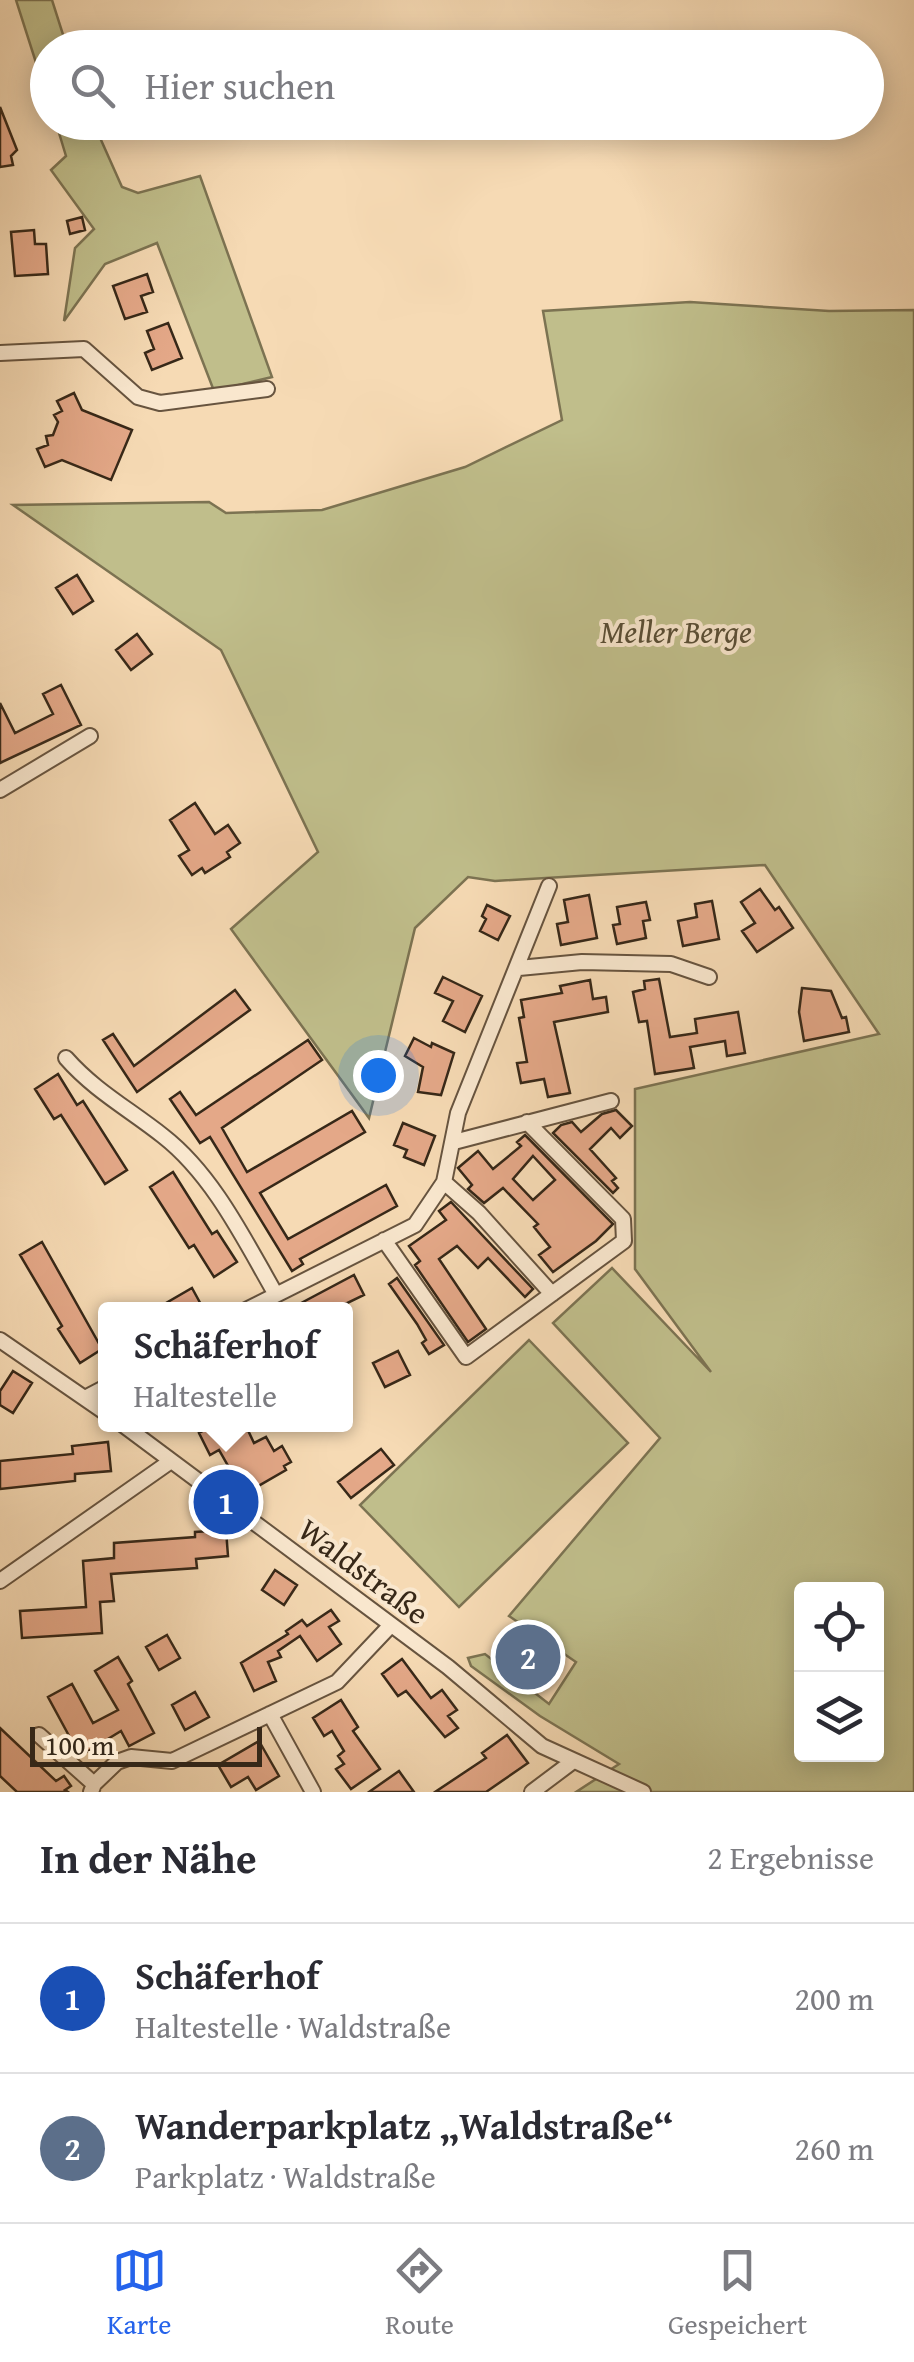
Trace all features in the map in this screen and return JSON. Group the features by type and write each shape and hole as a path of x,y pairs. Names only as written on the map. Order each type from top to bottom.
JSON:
{"street":[{"path":"0,353 84,349 138,397 160,403 267,389"},
{"path":"0,790 90,736"},
{"path":"260,1302 415,1225 444,1182 458,1113 549,886"},
{"path":"519,968 582,962 671,964 708,977"},
{"path":"66,1058 86,1081 164,1137 188,1162 233,1220 275,1293"},
{"path":"454,1142 611,1102"},
{"path":"384,1240 466,1357 624,1241 623,1219 527,1122"},
{"path":"444,1182 479,1213 552,1294"},
{"path":"0,1340 98,1407"},
{"path":"86,1398 98,1391"},
{"name":"Waldstraße","path":"133,1432 448,1667 542,1746 643,1792"},
{"path":"0,1581 172,1460"},
{"path":"39,1735 92,1788 116,1762 131,1758 172,1761 336,1682 390,1626"},
{"path":"270,1714 313,1792"},
{"path":"532,1792 572,1762"}],"green space":[{"path":"16,0 52,0 62,30 30,30 30,44"},
{"path":"61,140 101,140 122,187 138,193 200,176 272,377 214,391 157,243 105,264 64,321 75,248 94,229 51,170 66,156"},
{"name":"Meller Berge","path":"690,302 829,311 914,310 914,1792 576,1792 619,1764 540,1716 471,1666 468,1658 485,1654 549,1704 576,1662 509,1616 660,1438 553,1323 612,1268 711,1372 635,1269 635,1089 879,1034 765,865 495,881 468,877 415,928 369,1118 231,929 318,852 221,650 13,505 209,502 226,513 322,510 465,467 562,420 543,311"},
{"path":"529,1340 628,1443 459,1607 360,1505"}],"building":[{"path":"0,107 17,150 11,156 13,165 0,167"},
{"path":"82,217 85,230 70,234 67,221"},
{"path":"34,230 35,244 46,244 48,274 15,276 11,232"},
{"path":"147,274 153,292 141,296 147,312 125,319 113,286"},
{"path":"168,323 182,358 152,370 145,353 154,349 147,331"},
{"path":"74,393 82,410 132,430 111,480 62,460 45,467 37,449 48,445 46,436 53,435 58,422 54,415 62,411 57,401"},
{"path":"77,575 93,601 73,614 56,588"},
{"path":"137,634 152,654 131,670 116,650"},
{"path":"61,685 81,725 0,763 0,703 15,733 53,714 43,694"},
{"path":"195,803 215,834 228,825 240,843 227,852 230,857 205,873 202,868 192,875 179,856 189,850 170,820"},
{"path":"760,889 793,928 757,952 742,931 755,923 741,902"},
{"path":"589,895 597,938 561,945 557,924 568,922 564,900"},
{"path":"712,901 719,939 683,946 678,921 697,917 695,904"},
{"path":"646,902 650,920 643,921 646,938 617,944 613,925 620,924 617,907"},
{"path":"487,905 510,916 498,940 480,931"},
{"path":"443,977 482,996 465,1032 443,1021 453,1001 435,993"},
{"path":"659,979 670,1037 697,1033 695,1019 738,1012 745,1053 727,1056 725,1041 690,1047 694,1068 655,1074 647,1021 639,1022 633,992 645,989 644,981"},
{"path":"590,980 593,999 606,997 608,1012 554,1022 570,1093 548,1097 544,1079 521,1083 517,1063 527,1062 519,1018 524,1017 521,1000 562,993 560,986"},
{"path":"802,988 831,991 842,1018 846,1017 849,1032 804,1041 799,1012"},
{"path":"235,990 250,1010 137,1092 103,1040 113,1034 134,1066"},
{"path":"414,1038 454,1053 441,1095 418,1092 423,1067 405,1056"},
{"path":"308,1040 322,1060 222,1128 247,1172 352,1111 365,1132 260,1193 288,1239 386,1185 397,1206 300,1259 303,1264 292,1271 210,1137 200,1143 170,1099 180,1092 196,1115"},
{"path":"58,1074 77,1105 83,1101 127,1170 105,1184 61,1115 54,1119 35,1089"},
{"path":"616,1110 632,1126 620,1138 611,1128 590,1149 616,1178 612,1181 618,1188 613,1193 553,1133 572,1122 581,1132 602,1114"},
{"path":"403,1123 435,1136 424,1165 404,1157 407,1150 394,1145"},
{"path":"525,1135 613,1224 553,1272 539,1255 550,1247 534,1227 538,1224 503,1188 484,1203 468,1189 472,1185 458,1168 478,1151 493,1169 521,1146 517,1142","holes":["533,1156 555,1180 533,1200 513,1179"]},
{"path":"173,1172 212,1234 217,1231 237,1262 214,1277 194,1245 189,1248 150,1187"},
{"path":"451,1202 533,1289 525,1297 488,1258 478,1268 457,1246 439,1259 486,1329 468,1342 415,1265 420,1261 409,1246 446,1220 439,1211"},
{"path":"42,1242 98,1342 98,1352 80,1363 20,1255"},
{"path":"354,1275 364,1295 350,1302 303,1302"},
{"path":"397,1278 444,1345 429,1354 417,1324 389,1284"},
{"path":"192,1288 200,1302 168,1302"},
{"path":"398,1351 410,1375 385,1387 373,1363"},
{"path":"13,1371 32,1383 13,1413 0,1405 0,1391"},
{"path":"249,1432 254,1443 266,1437 274,1451 282,1446 291,1462 284,1466 286,1470 248,1492 243,1483 239,1485 219,1450 210,1455 199,1433"},
{"path":"108,1442 111,1471 75,1474 75,1481 0,1489 0,1461 73,1454 72,1446"},
{"path":"381,1449 394,1465 351,1498 338,1482"},
{"path":"226,1530 228,1556 196,1559 197,1568 111,1574 114,1601 100,1602 102,1633 22,1638 20,1611 86,1607 83,1561 114,1558 114,1543 195,1537 195,1532"},
{"path":"275,1570 297,1585 284,1605 262,1590"},
{"path":"331,1610 339,1621 329,1627 341,1644 317,1661 300,1636 278,1651 281,1657 268,1662 276,1681 254,1691 241,1663 288,1634 286,1631 302,1620 307,1626"},
{"path":"167,1635 180,1658 159,1670 146,1647"},
{"path":"118,1657 154,1733 129,1746 121,1731 80,1756 48,1697 72,1684 93,1723 118,1710 95,1671"},
{"path":"402,1659 431,1698 442,1690 457,1710 448,1716 458,1728 445,1737 406,1691 398,1696 382,1674"},
{"path":"195,1692 209,1717 185,1730 172,1705"},
{"path":"341,1700 358,1727 353,1731 380,1769 351,1789 336,1769 344,1764 338,1756 344,1751 332,1731 324,1736 313,1718"},
{"path":"0,1728 56,1781 64,1776 71,1786 65,1790 68,1792 17,1792 0,1776"},
{"path":"507,1735 528,1763 486,1792 435,1792 486,1758 482,1753"},
{"path":"259,1741 279,1776 256,1790 248,1777 231,1787 218,1765"},
{"path":"399,1771 414,1792 369,1792"}],"place":[{"name":"Schäferhof","path":"226,1502"},
{"name":"Wanderparkplatz „Waldstraße“","path":"528,1657"}]}
